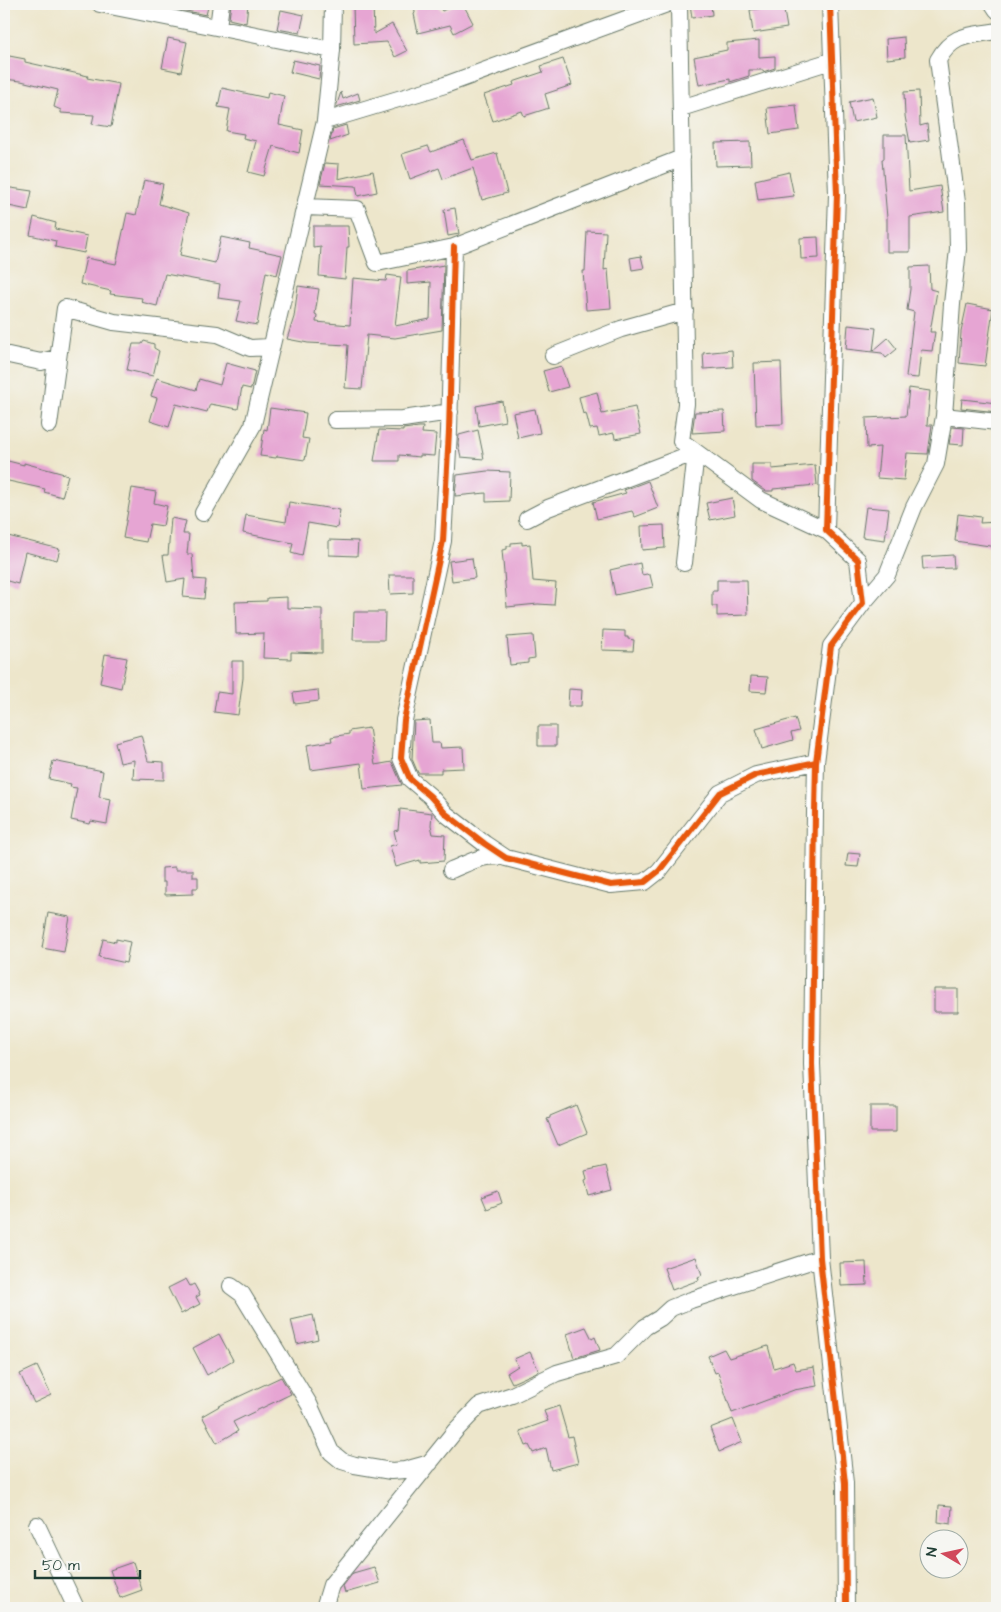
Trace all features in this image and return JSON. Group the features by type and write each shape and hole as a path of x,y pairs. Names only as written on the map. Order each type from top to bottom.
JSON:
{"street":[{"path":"100,4 332,50"},
{"path":"218,27 221,4"},
{"path":"203,513 253,425 325,121 332,50 332,4"},
{"path":"325,121 445,85 667,4"},
{"path":"679,4 686,404 681,441 761,500 826,530 858,560 863,603"},
{"path":"826,530 837,194 830,4"},
{"path":"993,4 997,10"},
{"path":"846,1608 845,1483 820,1258 812,1064 816,762 831,646 863,603 887,576 914,507 936,464 944,416 958,249 957,202 938,60 945,47 956,39 997,31"},
{"path":"681,108 831,61"},
{"path":"305,207 356,209 377,263 454,247 682,158"},
{"path":"454,247 450,412 443,541 404,720 401,758 410,779 430,796 446,814 506,858"},
{"path":"4,354 41,362 56,358 49,425 65,308 114,322 217,334 250,348 270,347"},
{"path":"553,356 621,329 685,311"},
{"path":"335,420 403,419 450,412"},
{"path":"944,416 997,422"},
{"path":"527,519 548,508 696,452"},
{"path":"684,564 696,452"},
{"path":"451,870 491,856 506,858 611,885 645,882 659,871 720,793 756,775 816,762"},
{"path":"324,1608 331,1585 455,1431 479,1406 512,1395 557,1373 616,1356 645,1326 660,1318 671,1308 820,1258"},
{"path":"231,1286 242,1294 309,1404 331,1452 342,1461 391,1471 405,1470 430,1463"},
{"path":"38,1525 76,1608"}],"building":[{"path":"162,4 197,4 208,7 206,15 162,6"},
{"path":"231,4 248,4 246,23 229,19"},
{"path":"353,4 373,4 374,34 392,24 407,51 395,57 387,42 354,44"},
{"path":"414,4 438,4 442,11 456,4 463,4 473,23 454,33 450,25 418,33"},
{"path":"690,4 711,4 712,15 692,18"},
{"path":"783,5 787,28 753,33 750,10"},
{"path":"281,10 304,15 300,33 277,29"},
{"path":"904,37 905,57 887,59 886,39"},
{"path":"168,38 187,42 181,72 162,68"},
{"path":"759,40 759,57 775,56 775,68 763,72 763,70 749,70 749,76 730,82 730,79 699,85 694,57 727,50 727,43"},
{"path":"4,55 25,59 25,62 88,76 87,78 119,84 111,127 92,124 94,115 61,113 61,110 54,107 58,90 4,79"},
{"path":"563,59 572,85 545,94 549,108 524,116 522,111 493,121 484,95 514,85 513,82 543,72 541,66"},
{"path":"293,60 320,66 319,79 290,72"},
{"path":"222,88 267,98 268,92 284,96 279,125 303,130 299,153 273,146 264,176 248,172 256,141 243,138 244,134 226,131 230,109 218,107"},
{"path":"919,91 920,126 927,124 929,140 910,143 905,116 904,92"},
{"path":"341,92 343,99 358,93 360,100 336,107"},
{"path":"873,97 877,117 853,122 849,102"},
{"path":"796,105 799,130 770,134 767,108"},
{"path":"346,125 348,135 330,141 333,129"},
{"path":"884,135 906,135 909,191 940,186 944,212 910,217 910,252 887,252 887,218 882,159 884,159"},
{"path":"464,140 472,160 497,153 507,193 482,200 473,168 443,179 439,168 410,179 402,154 428,146 431,152"},
{"path":"750,142 751,165 716,166 715,143"},
{"path":"325,163 339,164 338,179 373,171 377,192 358,196 356,186 320,184"},
{"path":"789,172 794,196 758,200 755,180"},
{"path":"144,180 163,184 159,204 189,213 180,255 215,263 221,237 250,243 249,248 282,255 277,275 266,272 257,325 236,321 241,301 218,298 220,284 165,274 157,306 141,302 142,298 110,294 111,291 80,284 86,258 116,264 127,213 136,215"},
{"path":"4,187 32,191 28,210 4,205"},
{"path":"455,208 459,234 448,236 444,210"},
{"path":"34,217 56,223 55,229 87,236 84,253 55,247 56,241 30,235"},
{"path":"313,226 348,226 349,247 347,247 345,279 319,276 321,247 313,248"},
{"path":"587,231 606,232 604,270 608,269 611,308 586,310 583,271 585,271"},
{"path":"818,237 819,258 801,259 800,238"},
{"path":"641,256 644,268 632,270 630,258"},
{"path":"444,265 442,330 395,338 367,335 362,389 345,388 348,345 308,343 287,339 294,317 298,286 319,289 315,314 317,315 316,322 350,325 353,278 386,281 387,275 401,277 395,326 430,319 431,282 407,284 407,271"},
{"path":"929,266 930,289 937,291 930,332 935,332 932,351 921,350 918,378 906,377 914,312 907,310 910,289 910,267"},
{"path":"967,304 993,309 985,366 959,363 961,332"},
{"path":"848,325 876,328 873,351 888,338 897,349 886,358 882,353 846,349"},
{"path":"144,341 154,344 154,348 159,351 153,376 127,370 133,344 142,344"},
{"path":"732,350 733,367 704,369 703,353"},
{"path":"781,362 783,424 756,425 754,363"},
{"path":"226,363 255,371 251,389 242,387 238,409 210,404 207,412 176,404 169,427 150,421 157,398 151,396 157,378 196,390 199,379 220,385"},
{"path":"561,366 568,387 549,392 543,371"},
{"path":"909,388 930,391 927,425 932,425 928,454 907,453 904,480 877,478 880,447 867,448 866,418 906,416"},
{"path":"597,392 602,414 635,407 641,434 615,439 614,433 599,436 597,428 590,429 586,413 583,414 579,397"},
{"path":"962,399 997,403 997,412 961,408"},
{"path":"502,401 505,421 479,426 476,406"},
{"path":"270,408 306,413 302,438 309,439 305,460 277,456 276,458 260,456 264,429 267,430"},
{"path":"535,409 540,433 518,438 513,413"},
{"path":"724,411 725,431 692,433 695,412"},
{"path":"423,427 422,433 436,434 434,456 399,455 399,461 374,461 379,430 403,431 403,429"},
{"path":"952,427 964,428 963,445 949,444"},
{"path":"478,430 484,459 461,457 458,444 459,435"},
{"path":"4,460 24,465 24,463 68,475 62,497 44,492 45,489 4,480"},
{"path":"752,464 772,464 772,469 815,465 817,485 766,491 752,481"},
{"path":"487,471 510,472 509,501 486,502 486,493 455,496 457,475"},
{"path":"648,481 658,508 635,517 632,511 597,519 593,502 626,493 624,490"},
{"path":"132,488 156,492 154,503 167,506 163,526 150,524 146,542 123,538"},
{"path":"732,498 735,515 710,520 706,503"},
{"path":"289,502 340,510 337,528 308,523 302,556 291,553 293,543 243,533 246,515 286,522"},
{"path":"866,507 889,509 885,540 862,537"},
{"path":"958,514 981,517 980,523 997,522 997,547 955,541"},
{"path":"171,518 186,521 183,534 189,534 187,554 192,554 194,579 206,580 204,599 183,597 185,579 167,582 163,555 168,555"},
{"path":"664,525 665,548 642,550 641,526"},
{"path":"4,535 60,549 57,560 25,552 18,584 4,580"},
{"path":"329,540 358,541 357,556 329,555"},
{"path":"522,542 522,545 530,544 533,581 556,583 554,605 538,604 507,607 502,550 507,549 507,546 511,546 511,543"},
{"path":"953,555 954,568 923,569 922,557"},
{"path":"472,558 475,578 452,581 449,561"},
{"path":"640,563 642,575 650,575 653,587 615,595 610,570"},
{"path":"389,575 413,575 413,593 390,594"},
{"path":"717,580 747,580 748,615 717,616 717,606 712,606 712,591 717,591"},
{"path":"287,597 287,608 322,609 322,653 291,652 291,659 263,658 264,633 236,634 235,602 267,601 267,598"},
{"path":"354,612 385,612 384,640 353,640"},
{"path":"603,630 625,631 625,637 634,640 633,651 602,650"},
{"path":"533,635 535,658 528,659 528,663 510,665 507,637"},
{"path":"105,654 127,658 121,688 100,683"},
{"path":"232,661 243,661 243,678 238,715 214,712 217,692 232,694"},
{"path":"751,676 768,677 766,692 750,691"},
{"path":"569,689 582,690 581,706 568,706"},
{"path":"318,690 319,701 295,704 293,693"},
{"path":"795,718 799,731 791,733 793,740 762,749 756,729"},
{"path":"430,720 432,743 440,743 441,748 463,747 464,768 441,769 441,773 418,773 412,759 414,721"},
{"path":"538,726 556,726 556,746 538,746"},
{"path":"369,728 375,765 392,762 402,785 364,789 361,763 311,770 307,745 332,741 331,737 349,734 349,731"},
{"path":"141,735 148,761 164,762 164,780 133,779 134,760 120,763 115,742"},
{"path":"53,761 103,771 99,797 111,799 107,824 91,821 90,824 71,820 77,788 70,787 71,784 49,779"},
{"path":"400,809 432,813 431,825 433,834 445,835 444,861 420,863 420,860 396,867 390,846 397,844 394,831 398,830"},
{"path":"848,853 860,854 858,867 846,866"},
{"path":"175,867 175,870 193,870 193,877 198,877 198,888 193,888 193,894 165,895 165,882 162,882 162,868"},
{"path":"48,913 70,917 64,952 42,948"},
{"path":"103,939 116,942 116,939 130,942 126,963 99,957"},
{"path":"934,989 958,989 958,1012 934,1012"},
{"path":"576,1105 587,1133 558,1145 547,1119"},
{"path":"870,1106 896,1106 896,1132 870,1132"},
{"path":"606,1166 612,1190 589,1196 585,1181 587,1180 585,1171"},
{"path":"498,1191 502,1203 487,1209 482,1197"},
{"path":"696,1257 702,1275 698,1277 699,1280 672,1290 664,1268"},
{"path":"866,1262 867,1285 841,1286 840,1263"},
{"path":"186,1279 190,1286 194,1284 200,1295 196,1297 200,1304 181,1314 168,1288"},
{"path":"313,1315 318,1339 297,1344 291,1320"},
{"path":"586,1327 592,1339 595,1337 600,1350 574,1358 567,1334"},
{"path":"219,1334 233,1360 207,1375 193,1348"},
{"path":"768,1346 774,1368 793,1362 796,1370 814,1367 817,1386 794,1390 732,1413 718,1372 715,1373 708,1356 724,1349 729,1358"},
{"path":"530,1352 539,1371 512,1383 507,1373 518,1366 514,1359"},
{"path":"37,1366 51,1395 34,1403 20,1374"},
{"path":"281,1377 291,1394 233,1422 238,1431 217,1443 202,1416"},
{"path":"559,1406 568,1437 572,1436 578,1463 551,1470 546,1448 533,1453 529,1445 526,1446 520,1431 548,1421 544,1411"},
{"path":"733,1419 742,1442 719,1452 710,1428"},
{"path":"939,1505 952,1506 951,1524 938,1522"},
{"path":"133,1562 142,1590 120,1598 110,1570"},
{"path":"374,1567 380,1583 345,1593 343,1586 353,1573"}],"cycle path":[{"path":"830,4 837,194 826,530 858,560 863,603 831,646 816,762 812,1064 820,1258 845,1483 846,1608"},
{"path":"454,247 449,431 443,541 404,720 401,758 410,779 430,796 446,814 506,858 611,885 645,882 659,871 720,793 756,775 816,762"}]}
